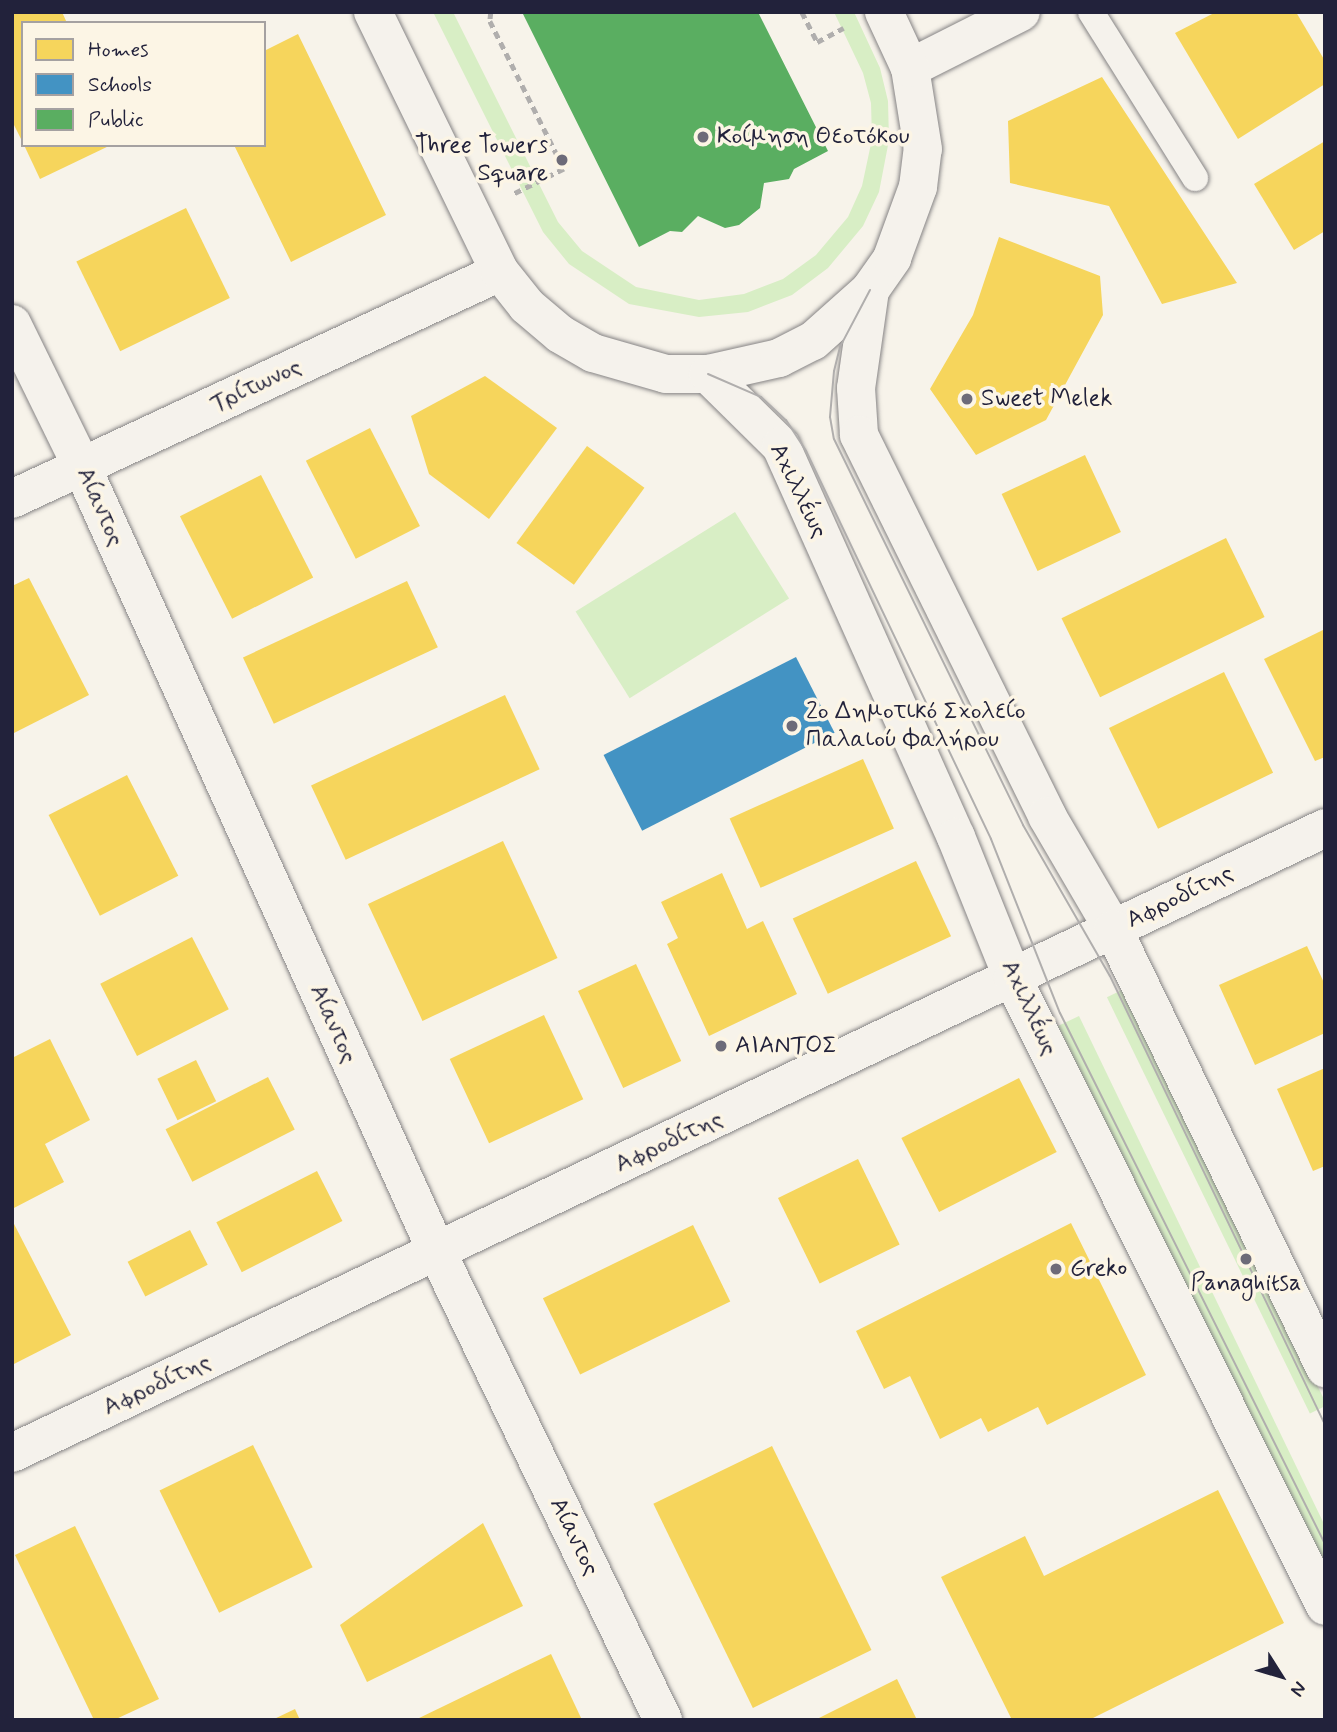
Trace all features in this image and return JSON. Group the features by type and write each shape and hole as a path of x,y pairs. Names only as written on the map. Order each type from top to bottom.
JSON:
{"street":[{"path":"373,12 500,272 527,306 559,334 593,353 666,374 708,374 779,358 813,341 870,290 892,258 918,187 921,118 910,68 869,18"},
{"path":"910,68 1021,12"},
{"name":"Τρίτωνος","path":"12,499 500,272"},
{"path":"870,290 856,388 859,435 1047,817 1113,929 1325,1368"},
{"name":"Αίαντος","path":"12,324 82,467 437,1252 663,1720"},
{"name":"Αχιλλέως","path":"708,374 780,446 956,837 1013,979 1325,1606"},
{"name":"Αφροδίτης","path":"12,1453 1013,979 1325,828"}],"lane":[{"path":"1091,12 1195,178"}],"path":[{"path":"472,214 564,169 490,21 491,12"},
{"path":"802,12 817,42 869,18"}],"green space":[{"path":"433,12 453,12 558,222 582,251 636,287 699,300 744,294 783,279 816,255 848,217 862,186 872,139 871,103 863,73 834,12 854,12 880,68 888,101 889,140 879,192 863,226 828,268 792,295 748,312 699,317 629,304 569,264 543,232"},
{"path":"735,512 789,599 630,698 576,612"},
{"path":"1124,989 1325,1401 1325,1406 1310,1413 1107,997"},
{"path":"1079,1016 1325,1526 1325,1566 1058,1026"}],"building: Homes":[{"path":"12,12 62,12 66,21 21,21 21,139 12,121"},
{"path":"1216,12 1296,12 1325,61 1325,84 1238,139 1175,33"},
{"path":"298,34 386,215 291,262 235,147 266,147 266,50"},
{"path":"1102,77 1237,283 1162,304 1109,206 1010,183 1008,121"},
{"path":"1325,141 1325,231 1294,250 1254,184"},
{"path":"25,147 107,147 40,179"},
{"path":"186,208 230,298 120,351 76,261"},
{"path":"999,237 1100,276 1103,315 1046,420 976,455 930,389 973,315"},
{"path":"485,376 557,428 489,519 429,474 411,416"},
{"path":"370,428 420,526 356,559 306,461"},
{"path":"587,446 644,488 574,585 516,543"},
{"path":"1085,455 1121,532 1038,571 1002,494"},
{"path":"261,475 313,577 232,619 180,516"},
{"path":"1226,538 1265,617 1100,697 1062,618"},
{"path":"29,578 89,695 12,734 12,586"},
{"path":"407,581 438,647 274,724 243,657"},
{"path":"1325,629 1325,757 1315,761 1264,659"},
{"path":"1224,672 1273,773 1158,829 1109,728"},
{"path":"505,695 540,769 346,860 311,785"},
{"path":"863,759 894,828 761,888 730,818"},
{"path":"127,775 178,876 100,916 49,815"},
{"path":"503,841 558,958 422,1021 368,904"},
{"path":"916,861 951,936 828,994 793,918"},
{"path":"722,873 747,929 763,921 797,994 709,1036 667,944 678,938 661,902"},
{"path":"192,937 229,1009 137,1056 100,984"},
{"path":"1307,946 1325,985 1325,1033 1255,1065 1219,985"},
{"path":"636,964 681,1061 623,1088 578,991"},
{"path":"544,1015 583,1099 489,1143 450,1059"},
{"path":"50,1039 90,1120 45,1144 64,1182 12,1209 12,1058"},
{"path":"196,1060 216,1101 178,1120 157,1079"},
{"path":"1325,1068 1325,1166 1313,1171 1277,1089"},
{"path":"268,1077 295,1130 192,1182 166,1129"},
{"path":"1019,1078 1057,1152 939,1212 901,1138"},
{"path":"858,1159 900,1244 820,1283 778,1198"},
{"path":"317,1171 342,1221 242,1272 216,1222"},
{"path":"12,1220 71,1335 12,1365"},
{"path":"1071,1223 1146,1375 1047,1425 1038,1407 988,1432 981,1418 940,1439 910,1376 884,1389 856,1331"},
{"path":"693,1225 730,1301 580,1375 543,1298"},
{"path":"190,1230 208,1265 145,1297 128,1262"},
{"path":"253,1445 313,1567 219,1613 160,1491"},
{"path":"772,1446 872,1650 753,1708 653,1504"},
{"path":"1218,1490 1284,1623 1089,1720 1012,1720 941,1577 1025,1536 1044,1576"},
{"path":"483,1523 523,1606 367,1682 340,1625"},
{"path":"75,1526 159,1699 114,1720 94,1720 15,1555"},
{"path":"551,1654 582,1720 415,1720"},
{"path":"897,1679 917,1720 815,1720"},
{"path":"295,1709 300,1720 272,1720"}],"building: Schools":[{"path":"796,657 835,733 642,831 604,755"}],"building: Public":[{"name":"Κοίμηση Θεοτόκου","path":"522,12 758,12 828,151 794,169 789,179 764,183 760,208 739,225 725,228 698,216 682,232 670,231 639,247"}],"tram line":[{"path":"870,290 840,347 834,371 830,417 834,439 1023,825 1110,976 1325,1424"},
{"path":"708,374 761,397 786,420 806,451 991,839 1060,1013 1325,1544"}],"place":[{"name":"Κοίμηση Θεοτόκου","path":"703,137"},
{"name":"Three Towers Square","path":"562,160"},
{"name":"Sweet Melek","path":"967,399"},
{"name":"2ο Δημοτικό Σχολείο Παλαιού Φαλήρου","path":"792,726"},
{"name":"ΑΙΑΝΤΟΣ","path":"721,1046"},
{"name":"Panaghitsa","path":"1246,1259"},
{"name":"Greko","path":"1056,1269"}]}
